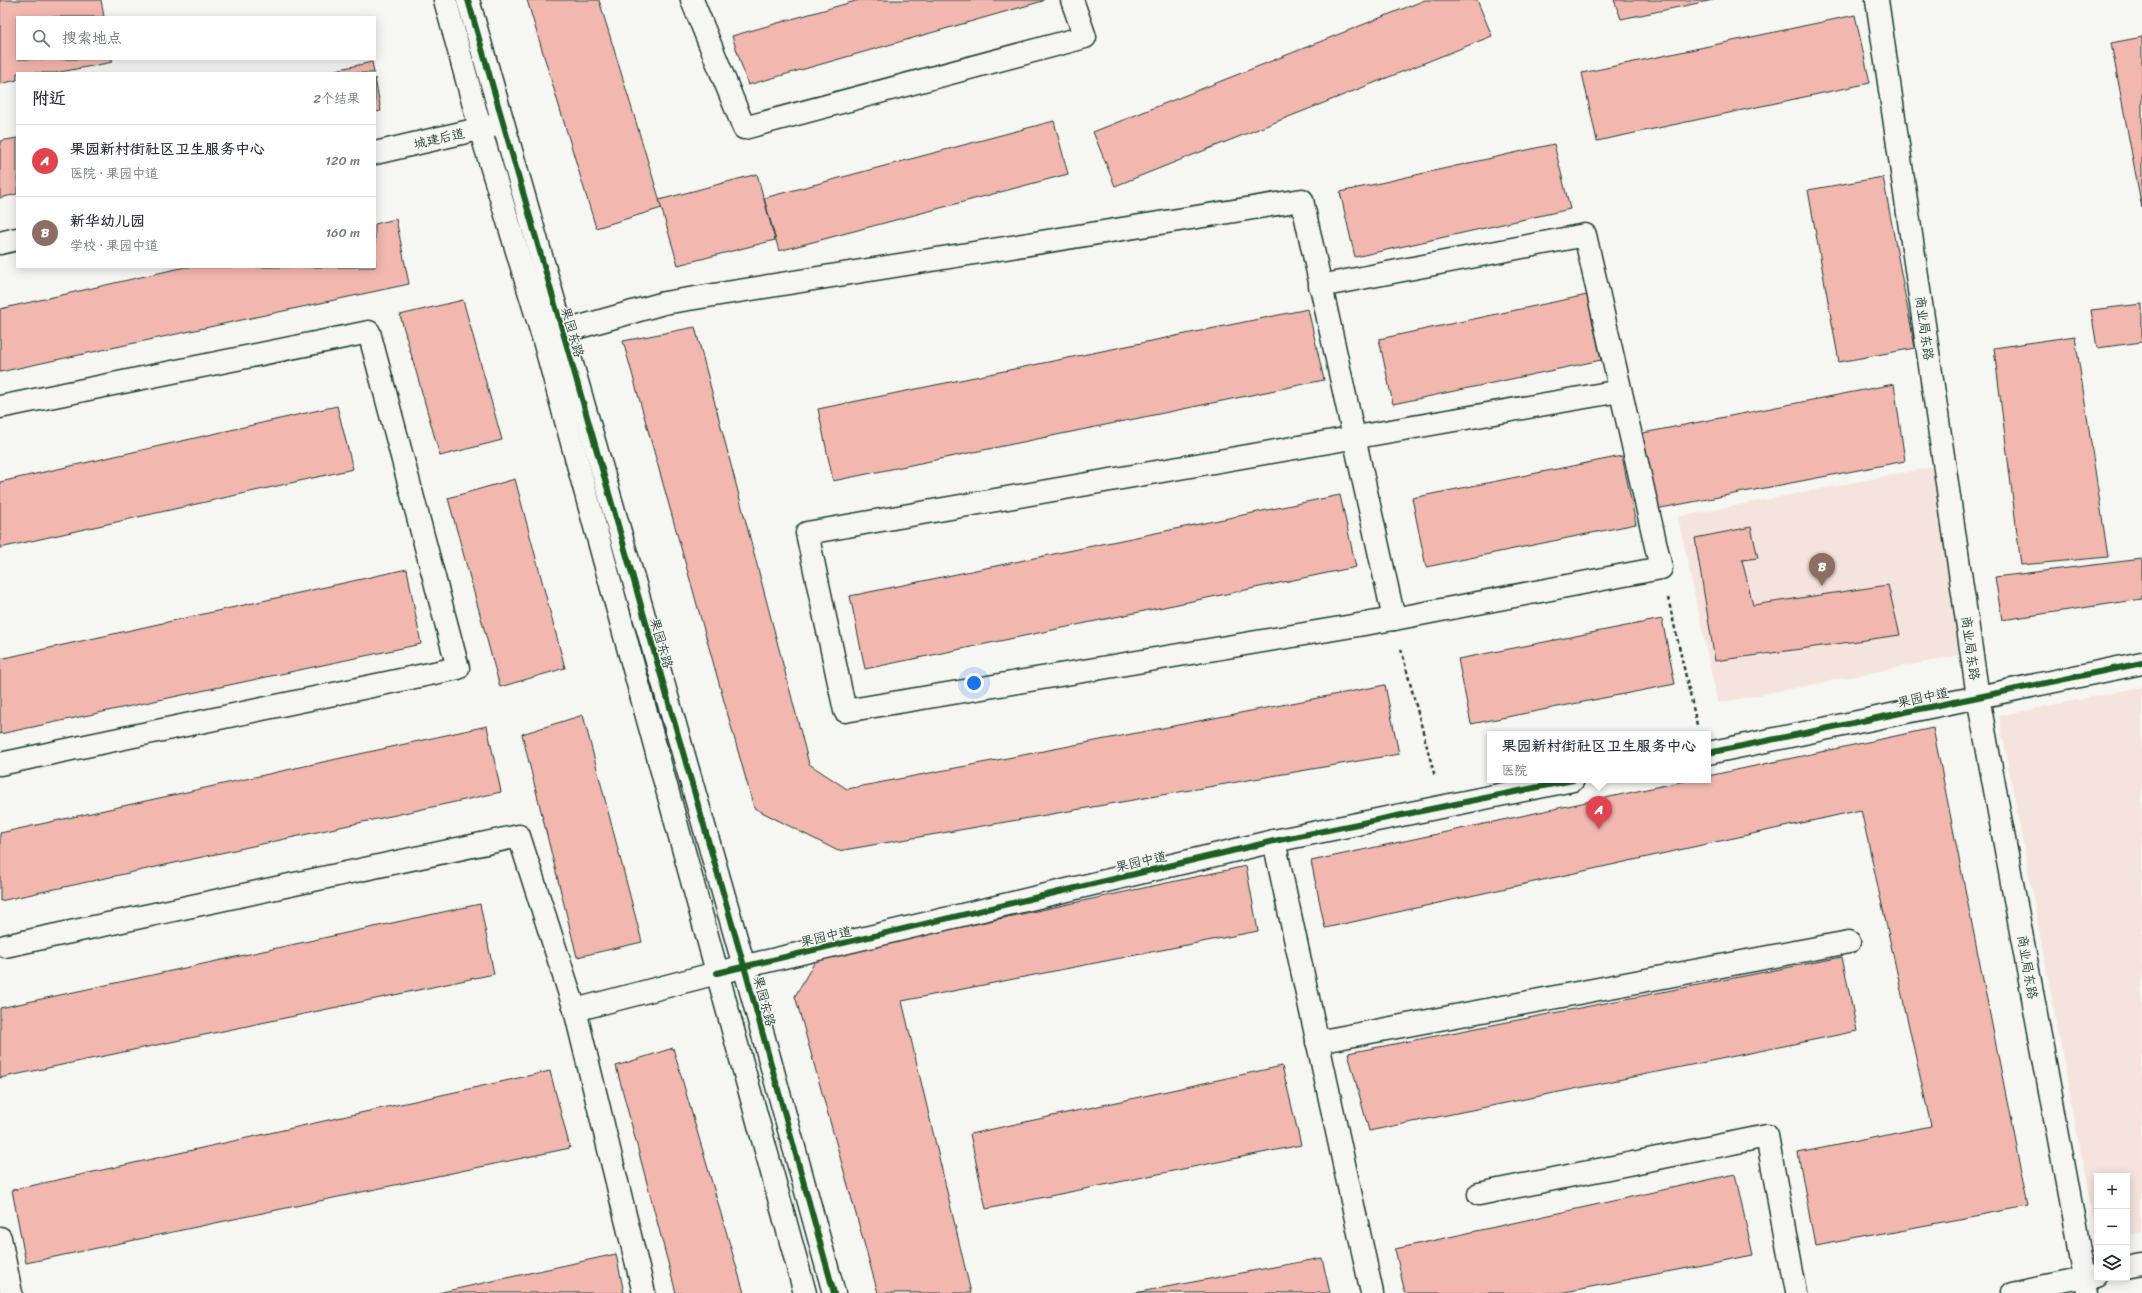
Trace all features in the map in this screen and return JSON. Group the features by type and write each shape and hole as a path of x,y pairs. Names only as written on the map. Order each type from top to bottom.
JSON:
{"street":[{"name":"果园东路","path":"445,0 481,128 552,335 744,966 834,1293"},
{"name":"果园东路","path":"468,0 503,123 552,335 717,973 805,1293"},
{"path":"692,0 744,128 1085,37 1072,0"},
{"name":"商业局东路","path":"1877,0 1978,697 2090,1282"},
{"name":"城建后道","path":"376,153 503,123"},
{"path":"552,335 664,303 1302,200 1394,619"},
{"path":"1320,286 1585,235 1661,568 1394,619 845,711 807,533 1620,391"},
{"path":"0,243 16,239"},
{"path":"0,407 369,332 458,668 0,764"},
{"name":"果园中道","path":"1711,752 2142,663"},
{"name":"果园中道","path":"575,1010 744,966 1274,841 1558,783"},
{"path":"5,946 519,836 575,1010 644,1293"},
{"path":"1274,841 1372,1293"},
{"path":"1317,1042 1849,942"},
{"path":"1479,1194 1767,1136 1796,1293"},
{"path":"0,1238 11,1293"},
{"path":"2130,1267 2142,1265"},
{"path":"2012,1293 2090,1282"}],"path":[{"path":"1661,568 1697,726"},
{"path":"1394,619 1443,806"}],"shaded area":[{"path":"1933,467 1961,655 1718,703 1678,517"},
{"path":"2142,687 2142,1233 2130,1235 2130,1173 2094,1173 2094,1222 1999,716"}],"building":[{"path":"0,0 101,0 104,16 16,16 16,60 112,60 113,62 60,72 16,72 16,80 0,84"},
{"path":"527,0 599,0 662,208 596,228"},
{"path":"859,0 1043,1 748,85 732,36"},
{"path":"1425,0 1477,0 1492,36 1115,186 1093,132"},
{"path":"1614,0 1713,0 1621,19"},
{"path":"1855,15 1870,83 1597,141 1582,73"},
{"path":"2142,37 2142,208 2111,43"},
{"path":"372,62 374,72 327,72"},
{"path":"376,84 381,111 376,112"},
{"path":"1054,121 1068,174 779,251 764,198"},
{"path":"16,138 16,194 0,198 0,141"},
{"path":"1554,144 1570,209 1355,257 1340,192"},
{"path":"757,174 775,240 678,265 659,200"},
{"path":"1883,177 1915,348 1839,362 1808,190"},
{"path":"396,219 409,284 0,372 0,309 181,268 376,268 376,224"},
{"path":"1587,295 1601,360 1393,404 1379,339"},
{"path":"463,300 502,440 440,456 400,315"},
{"path":"2142,304 2142,342 2097,348 2091,310"},
{"path":"1308,309 1324,380 833,481 818,409"},
{"path":"695,327 809,764 847,789 1385,685 1399,754 838,851 754,808 623,341"},
{"path":"2075,336 2108,557 2021,565 1994,348"},
{"path":"1894,384 1905,461 1656,509 1638,434"},
{"path":"337,406 353,469 0,548 0,482"},
{"path":"1622,456 1636,524 1426,567 1412,498"},
{"path":"515,479 565,668 500,687 448,498"},
{"path":"1340,495 1356,567 865,669 850,596"},
{"path":"1751,527 1758,558 1742,560 1753,605 1888,585 1900,635 1715,661 1695,538"},
{"path":"2142,559 2142,599 2002,620 1995,577"},
{"path":"407,569 421,644 0,734 0,659"},
{"path":"1662,619 1675,684 1471,724 1458,659"},
{"path":"583,715 642,942 577,957 522,734"},
{"path":"487,726 501,792 0,901 0,833"},
{"path":"1933,728 2028,1206 1815,1246 1798,1153 1931,1126 1861,810 1325,928 1311,861 1675,783 1711,783 1711,775"},
{"path":"1246,866 1258,931 902,1001 971,1293 878,1293 795,996 817,958"},
{"path":"480,904 494,974 0,1078 0,1008"},
{"path":"1842,957 1857,1031 1369,1131 1348,1053"},
{"path":"673,1048 744,1293 676,1293 616,1066"},
{"path":"1282,1066 1301,1145 986,1209 970,1134"},
{"path":"550,1071 570,1148 26,1263 12,1190"},
{"path":"1735,1174 1753,1255 1560,1293 1405,1293 1395,1249"},
{"path":"616,1254 624,1293 438,1293"},
{"path":"1322,1258 1330,1293 1134,1293"}],"cycle path":[{"path":"468,0 744,966 834,1293"},
{"path":"1711,752 2142,663"},
{"path":"717,973 1274,841 1558,783"}],"place":[{"name":"新华幼儿园","path":"1822,586"},
{"name":"果园新村街社区卫生服务中心","path":"1599,829"}]}
